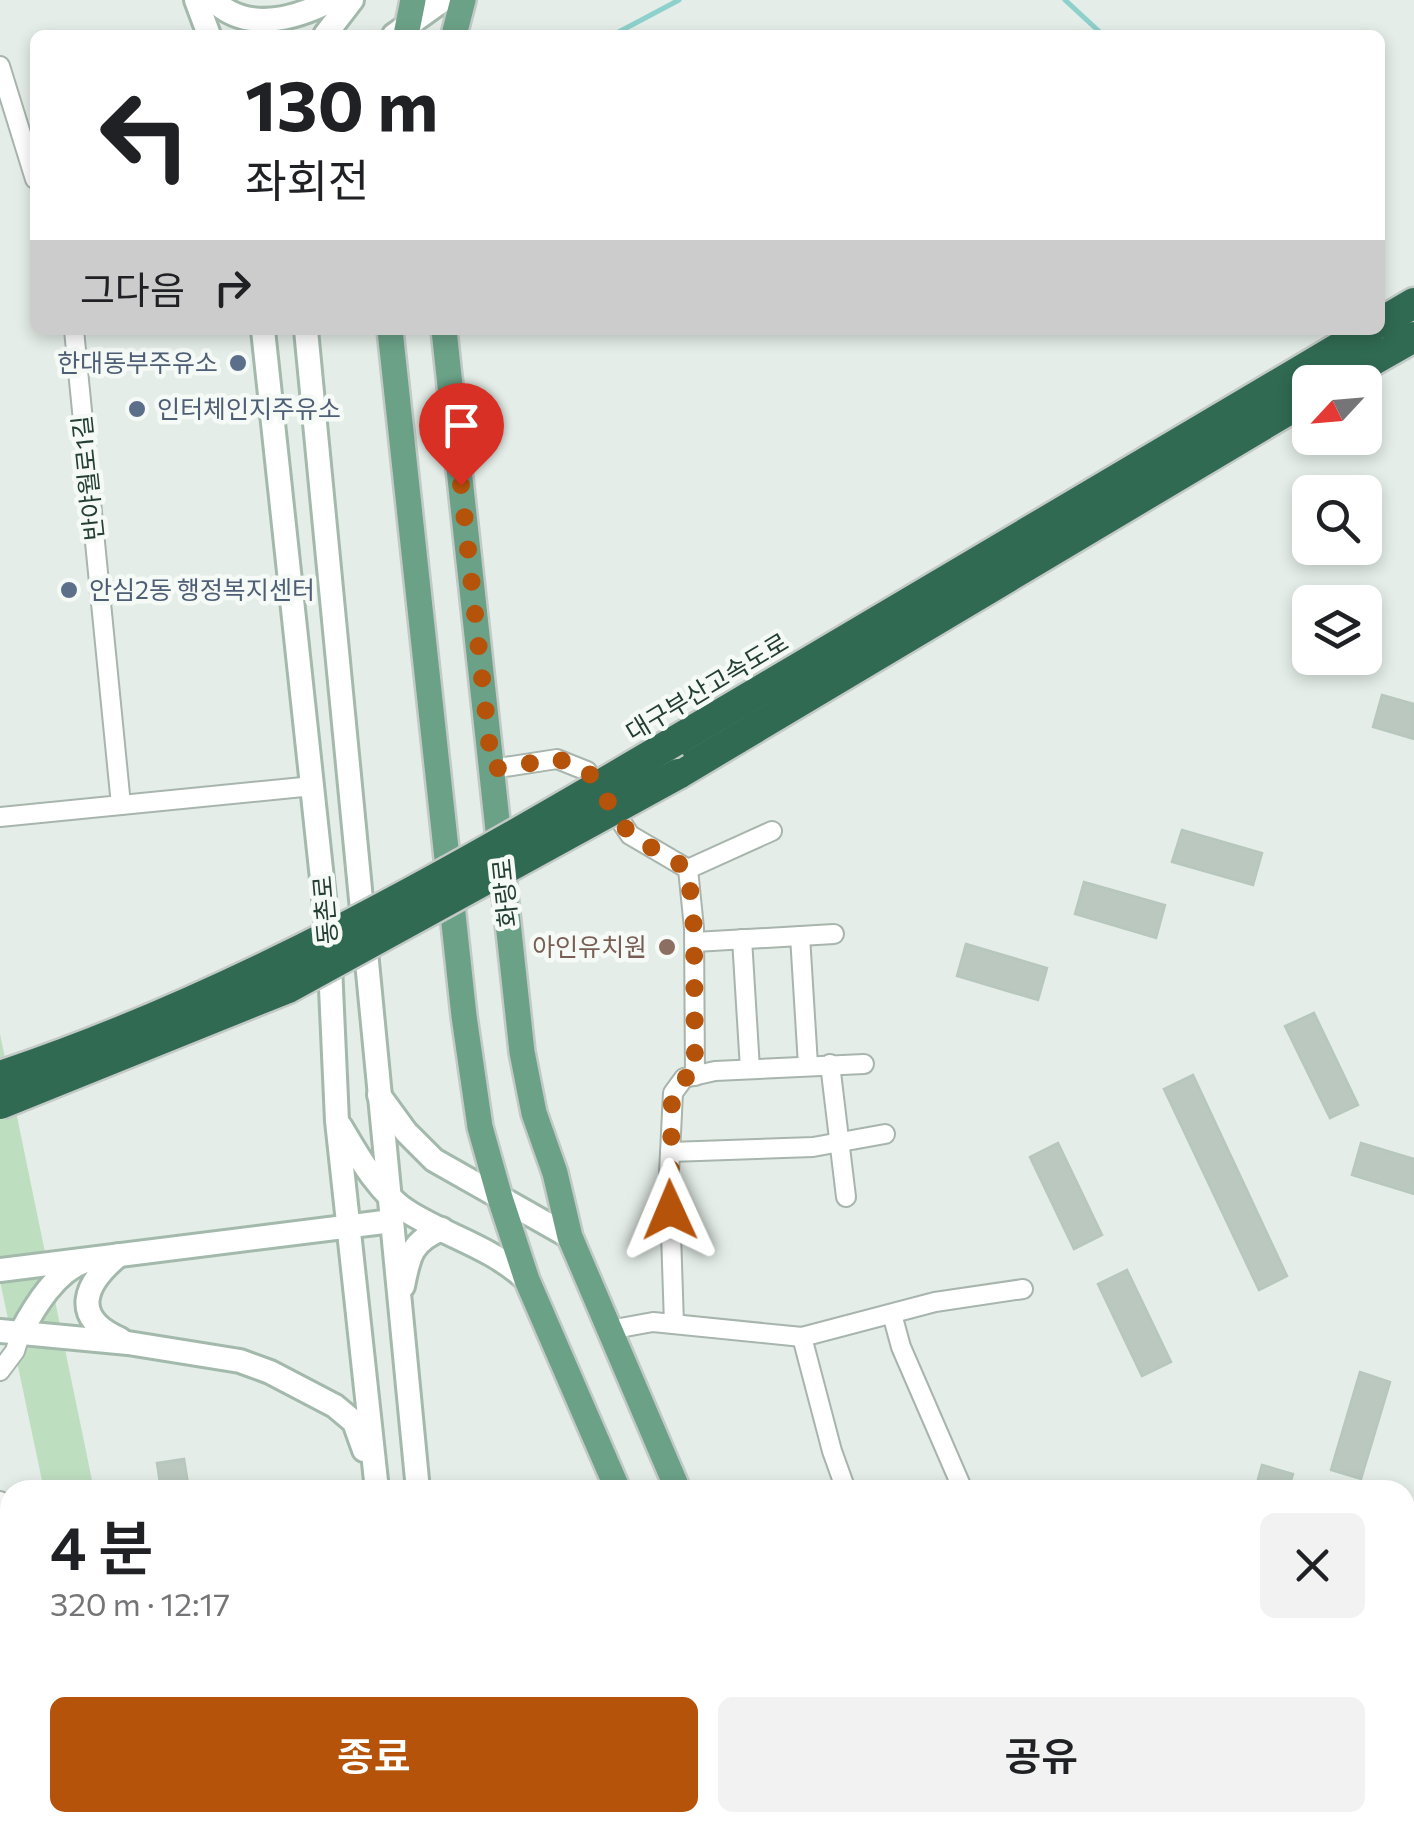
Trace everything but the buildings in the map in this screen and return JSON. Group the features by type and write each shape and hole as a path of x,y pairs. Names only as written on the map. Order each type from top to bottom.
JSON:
{"highway":[{"path":"1358,365 1395,337 1414,303"},
{"name":"대구부산고속도로","path":"1328,365 1363,335"},
{"name":"대구부산고속도로","path":"0,1076 253,975 465,865 675,741 1292,391"},
{"name":"대구부산고속도로","path":"0,1104 288,988 678,774 1292,392"}],"main road":[{"path":"196,0 207,30"},
{"path":"212,0 239,16 277,21 306,14 332,0"},
{"path":"329,30 352,0"},
{"path":"405,23 443,0"},
{"path":"455,30 463,0"},
{"name":"동촌로","path":"264,335 329,944 337,1120 375,1480"},
{"path":"306,335 417,1480"},
{"path":"391,335 464,1016 480,1127 526,1280 614,1480"},
{"name":"화랑로","path":"445,335 522,1052 534,1113 555,1172 570,1237 674,1480"},
{"path":"378,1093 406,1132 434,1160 570,1237"},
{"path":"337,1120 361,1160 407,1212 472,1242 509,1264 526,1280"},
{"path":"0,1270 392,1221"},
{"path":"400,1304 415,1246 422,1237 442,1229"},
{"path":"121,1252 91,1282 87,1297 94,1323 128,1343"},
{"path":"10,1332 60,1278 78,1263 98,1256"},
{"path":"10,1332 128,1343 240,1361 302,1388 354,1422 374,1480"}],"street":[{"path":"0,66 30,164"},
{"name":"반야월로1길","path":"74,335 121,805"},
{"path":"492,769 558,759 587,770 630,835 688,869"},
{"path":"0,817 313,786"},
{"path":"688,869 772,832"},
{"path":"688,869 694,942 695,1076"},
{"path":"694,942 834,934"},
{"path":"800,936 808,1065"},
{"path":"742,940 750,1069"},
{"path":"830,1064 846,1198"},
{"path":"674,1324 672,1093 684,1078 695,1076 750,1069 864,1064"},
{"path":"670,1152 813,1146 885,1134"},
{"path":"609,1330 653,1322 802,1337 935,1302 1023,1289"},
{"path":"892,1314 900,1347 959,1480"},
{"path":"0,1371 15,1351 10,1332"},
{"path":"802,1337 842,1480"}],"green space":[{"path":"0,1034 92,1480 42,1480 0,1281"}],"waterway":[{"path":"622,30 679,0"},
{"path":"1065,0 1098,30"}],"place":[{"name":"한대동부주유소","path":"238,363"},
{"name":"인터체인지주유소","path":"137,409"},
{"name":"안심2동 행정복지센터","path":"69,590"},
{"name":"아인유치원","path":"667,947"}],"route":[{"path":"461,485 492,769 558,759 587,770 630,835 688,869 694,928 695,1076 684,1078 672,1093 670,1210"}]}
